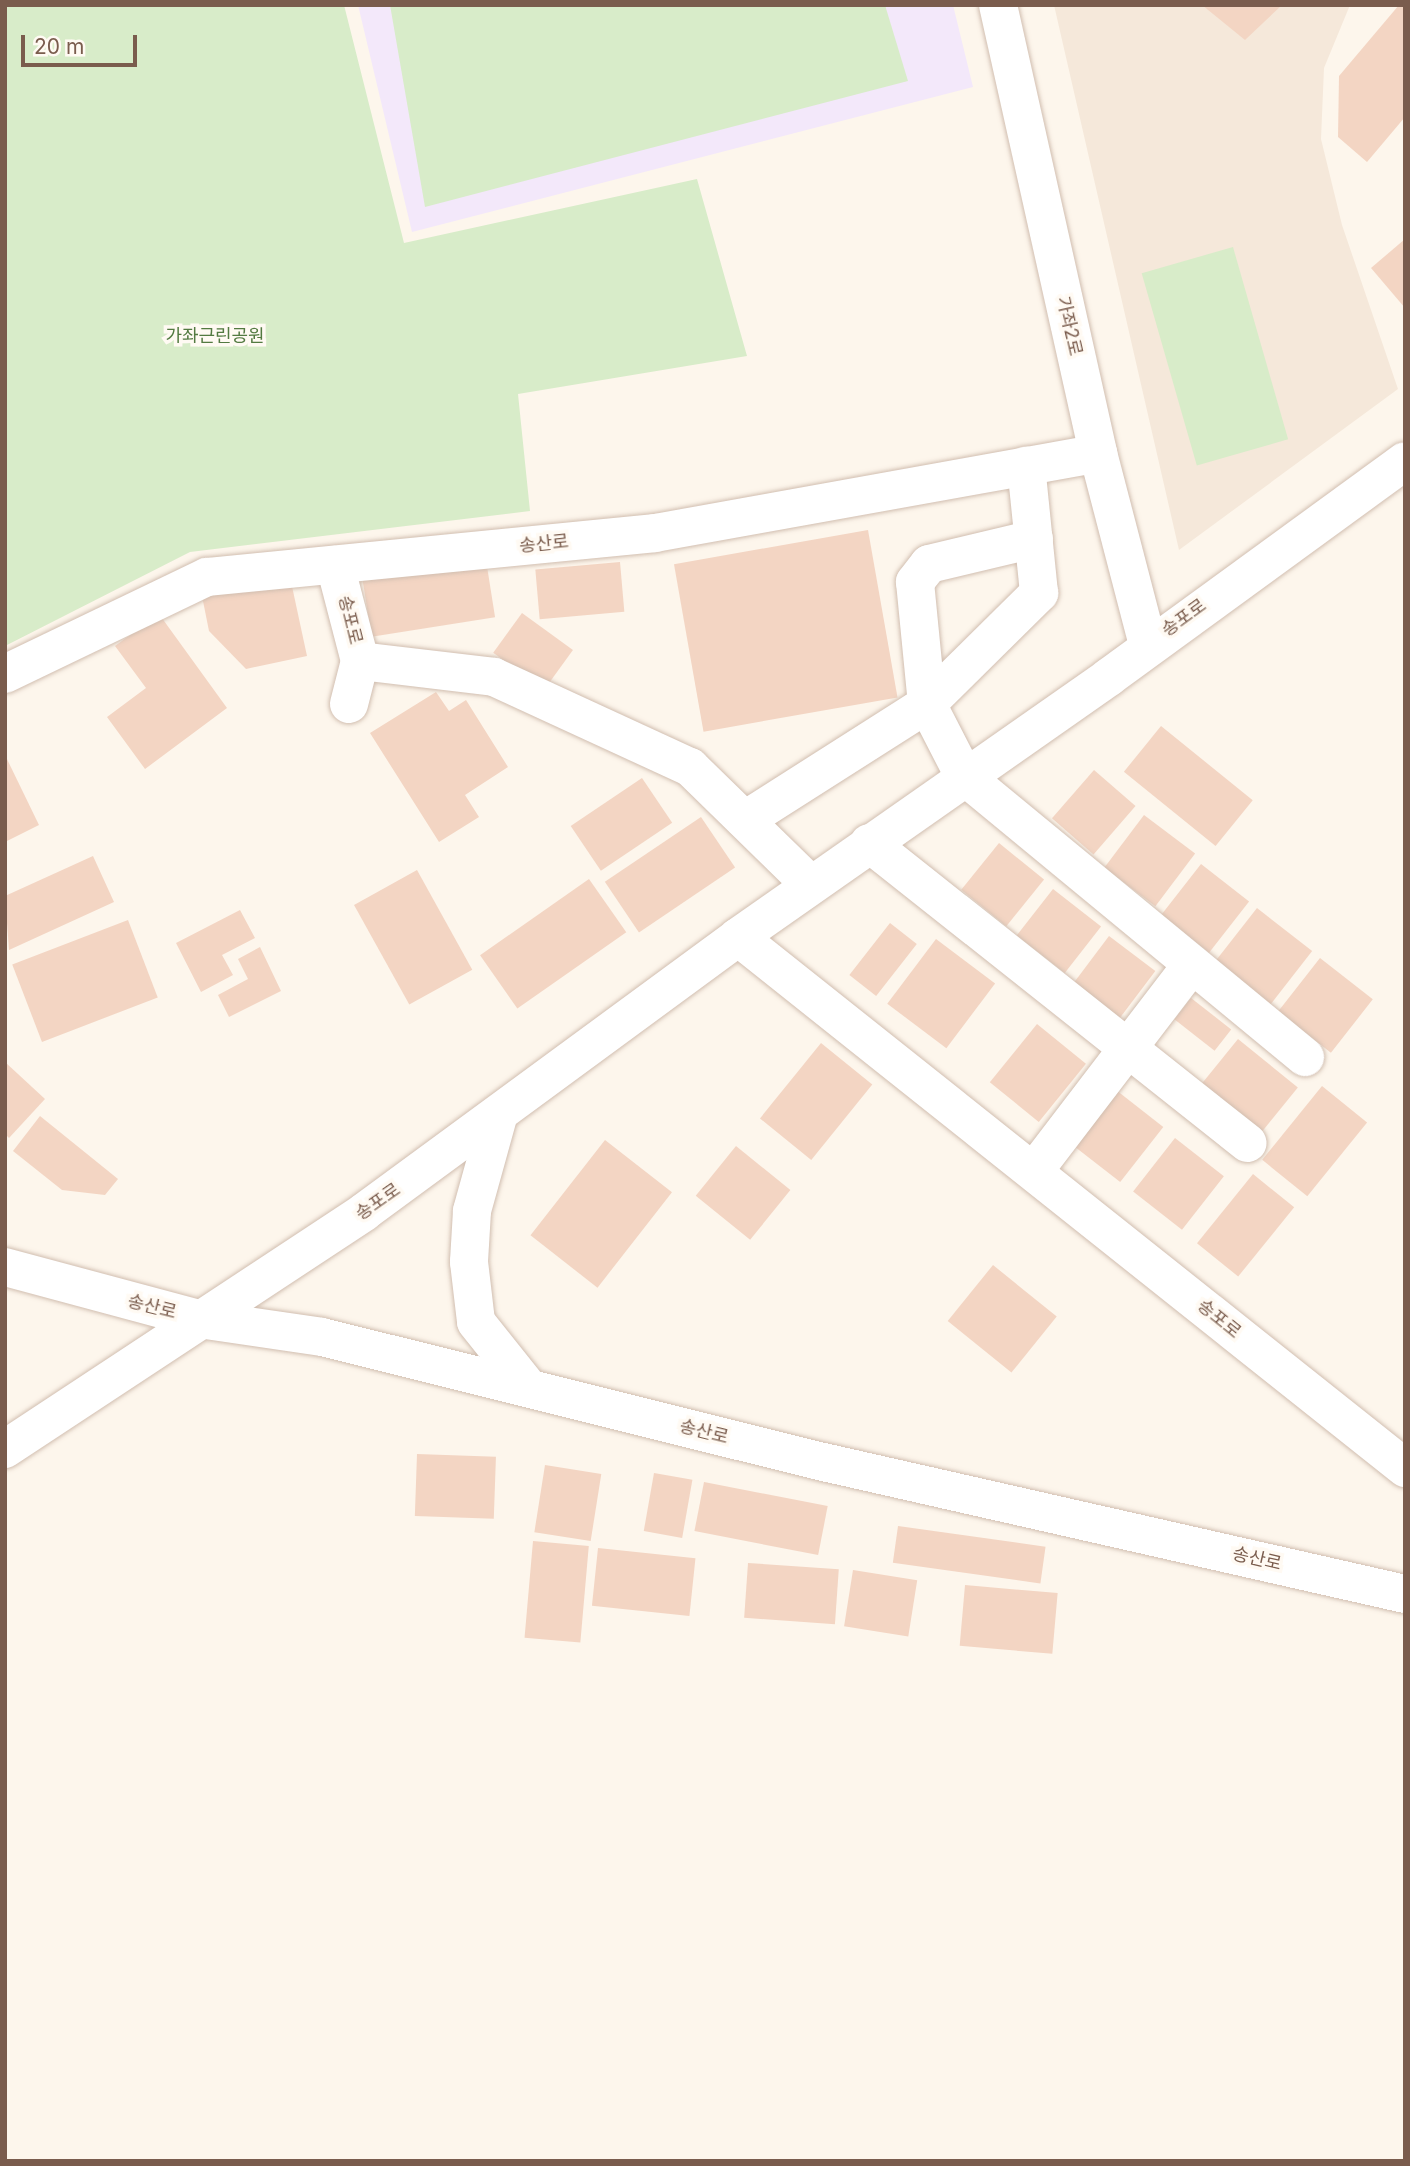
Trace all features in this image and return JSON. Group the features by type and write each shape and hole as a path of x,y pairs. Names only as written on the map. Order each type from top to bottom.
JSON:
{"street":[{"name":"가좌2로","path":"998,5 1098,453 1148,645"},
{"name":"송산로","path":"5,674 207,577 655,533 1098,453"},
{"name":"송포로","path":"5,1449 364,1212 498,1117 738,937 964,776 1109,677 1148,645 1405,461"},
{"path":"745,820 927,704 1039,593 1026,466"},
{"path":"1034,539 929,564 915,582 927,704 964,776 1305,1057"},
{"name":"송포로","path":"335,565 360,661 494,677 690,767 811,885"},
{"path":"349,704 360,661"},
{"path":"869,844 1247,1143"},
{"name":"송포로","path":"738,937 1405,1468"},
{"path":"1034,1171 1192,964"},
{"path":"498,1117 472,1211 469,1262 476,1322 528,1387"},
{"name":"송산로","path":"5,1267 199,1319 322,1336 819,1461 1405,1594"}],"shaded area":[{"path":"358,5 953,5 973,87 412,232"},
{"path":"1054,5 1350,5 1324,68 1321,139 1342,225 1398,389 1179,550"}],"green space":[{"name":"가좌근린공원","path":"5,5 344,5 404,243 697,179 747,356 518,394 530,511 190,552 5,646"},
{"path":"390,5 885,5 908,81 425,207"},
{"path":"1233,247 1288,439 1197,465 1142,273"}],"building":[{"path":"1202,5 1282,5 1245,40"},
{"path":"1399,5 1405,5 1405,117 1367,162 1338,137 1339,76"},
{"path":"1405,239 1405,308 1371,268"},
{"path":"868,530 898,697 704,732 674,564"},
{"path":"486,560 495,617 372,637 363,580"},
{"path":"620,562 624,612 540,619 535,569"},
{"path":"290,577 307,656 246,669 209,631 202,596"},
{"path":"522,613 573,650 544,690 493,653"},
{"path":"159,614 227,708 145,769 107,717 146,688 115,646"},
{"path":"436,692 449,711 466,700 508,767 465,795 479,817 439,842 370,733"},
{"path":"1161,726 1253,800 1216,846 1124,772"},
{"path":"5,755 39,825 5,842"},
{"path":"1094,770 1136,806 1094,854 1052,818"},
{"path":"642,778 672,823 601,871 571,826"},
{"path":"1144,815 1195,854 1155,906 1104,868"},
{"path":"701,817 735,868 639,932 605,882"},
{"path":"999,843 1044,880 1006,926 961,890"},
{"path":"93,856 114,902 9,950 5,896"},
{"path":"1201,864 1249,902 1209,953 1161,915"},
{"path":"417,870 472,970 409,1005 354,905"},
{"path":"589,879 626,932 517,1009 480,955"},
{"path":"1053,889 1101,927 1065,973 1017,935"},
{"path":"1257,908 1312,951 1270,1005 1215,962"},
{"path":"240,910 255,938 222,955 233,975 201,992 176,943"},
{"path":"128,920 158,997 42,1042 12,964"},
{"path":"890,923 917,944 876,996 849,975"},
{"path":"1109,936 1155,971 1119,1019 1073,984"},
{"path":"936,939 995,984 946,1048 887,1004"},
{"path":"260,947 281,991 229,1017 218,995 248,979 238,959"},
{"path":"1320,958 1373,999 1331,1053 1278,1012"},
{"path":"1191,998 1231,1029 1215,1051 1174,1019"},
{"path":"1037,1024 1086,1064 1039,1122 990,1082"},
{"path":"1238,1039 1298,1087 1256,1139 1196,1090"},
{"path":"821,1043 872,1085 811,1160 760,1118"},
{"path":"5,1062 45,1099 9,1138 5,1134"},
{"path":"1322,1086 1367,1123 1307,1196 1262,1160"},
{"path":"1116,1090 1163,1127 1120,1182 1073,1145"},
{"path":"40,1116 118,1179 105,1195 62,1190 13,1151"},
{"path":"1175,1138 1224,1176 1182,1230 1133,1192"},
{"path":"605,1140 672,1192 597,1288 531,1235"},
{"path":"736,1146 790,1190 750,1240 696,1196"},
{"path":"1253,1174 1294,1207 1238,1277 1197,1243"},
{"path":"993,1265 1057,1317 1011,1373 948,1321"},
{"path":"417,1454 496,1457 494,1519 415,1516"},
{"path":"545,1465 601,1474 591,1541 534,1532"},
{"path":"654,1473 692,1480 682,1538 644,1531"},
{"path":"704,1482 828,1506 818,1555 694,1531"},
{"path":"898,1526 1046,1547 1040,1583 893,1563"},
{"path":"533,1541 589,1546 580,1643 525,1638"},
{"path":"598,1548 695,1558 689,1616 592,1606"},
{"path":"748,1563 839,1569 835,1624 744,1618"},
{"path":"853,1570 917,1580 908,1636 844,1626"},
{"path":"965,1585 1058,1593 1052,1654 960,1646"}]}
